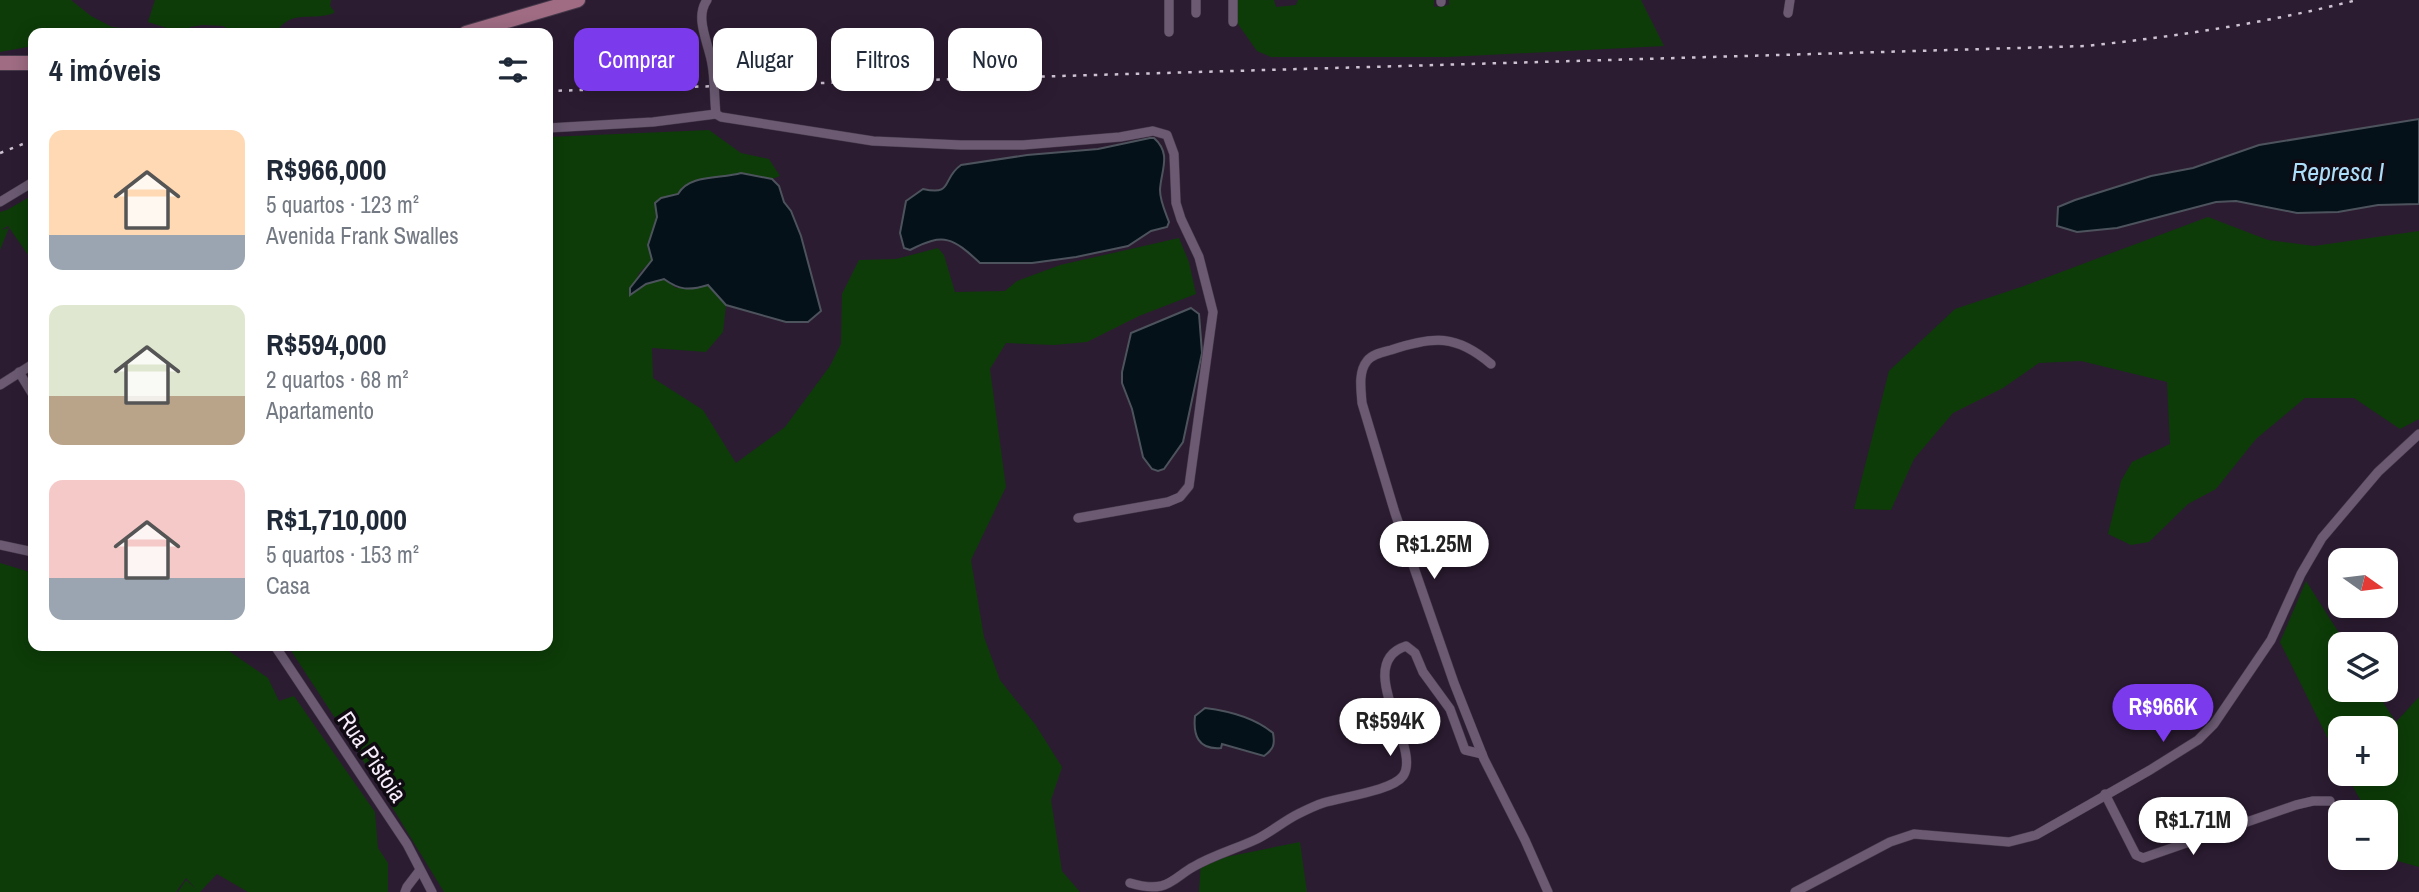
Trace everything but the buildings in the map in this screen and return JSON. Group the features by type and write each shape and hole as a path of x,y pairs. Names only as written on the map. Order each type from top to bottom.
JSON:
{"main road":[{"path":"483,28 579,0"},
{"path":"0,63 28,63"}],"street":[{"path":"706,0 701,9 702,25 713,65 716,114"},
{"path":"1169,0 1169,32"},
{"path":"1196,0 1196,13"},
{"path":"1233,0 1233,22"},
{"path":"1788,13 1790,0"},
{"path":"553,128 653,122 716,114 728,119 873,141 1023,145 1153,131 1167,135 1174,154 1178,211 1199,257 1213,312 1189,486 1180,497 1168,502 1078,518"},
{"path":"0,202 28,185"},
{"path":"1491,364 1466,345 1435,339 1372,356 1363,370 1362,403 1395,513 1482,754 1548,892"},
{"path":"0,385 28,367"},
{"path":"19,372 28,387"},
{"path":"1795,892 1904,837 1922,834 2009,842 2036,835 2198,740 2214,724 2271,639 2301,574 2322,538 2378,472 2419,434"},
{"path":"0,545 28,551"},
{"path":"1130,883 1164,886 1194,866 1258,838 1295,816 1324,803 1396,782 1403,775 1407,764 1386,680 1386,661 1394,650 1406,646 1415,653 1423,672 1450,709 1465,750 1482,754"},
{"name":"Rua Pistoia","path":"278,651 407,844 430,891"},
{"path":"2105,794 2136,855 2143,858 2296,805 2328,801"},
{"path":"405,892 420,870"}],"green space":[{"path":"0,0 71,0 91,16 112,27 122,28 28,28 28,47 0,52"},
{"path":"155,0 331,0 330,6 334,11 325,15 295,18 279,28 203,25 167,28 148,22"},
{"path":"1238,0 1274,0 1276,7 1296,5 1298,0 1434,0 1434,7 1449,5 1449,0 1641,0 1664,46 1448,57 1271,57 1257,51 1238,24"},
{"path":"709,130 741,153 769,159 780,176 772,179 741,173 725,178 695,180 679,194 660,198 655,203 652,260 639,273 631,295 647,284 664,279 676,288 708,285 726,305 723,332 706,352 652,348 653,378 703,410 736,463 785,427 830,366 841,344 842,294 859,260 896,259 938,248 944,255 955,292 1005,291 1017,281 1060,265 1179,238 1189,262 1196,294 1139,316 1087,342 1054,345 1006,343 990,369 1006,487 971,560 984,637 1000,680 1035,724 1062,767 1051,800 1062,871 1080,892 444,892 375,779 291,651 553,651 553,137"},
{"path":"28,198 28,255 8,226 1,230 9,228 0,250 0,212"},
{"path":"2208,217 2268,240 2314,246 2419,231 2419,419 2400,429 2354,398 2305,398 2256,439 2216,489 2188,504 2149,542 2131,545 2108,534 2121,481 2132,462 2170,444 2167,382 2081,361 2039,363 2003,388 1953,413 1914,459 1891,510 1854,509 1889,371 1955,309"},
{"path":"0,563 28,571 28,651 229,651 268,678 279,701 294,696 375,812 378,848 388,863 388,892 248,892 217,874 200,892 178,892 186,880 197,890 186,878 176,892 0,892"},
{"path":"2306,581 2338,632 2328,632 2328,702 2383,702 2392,716 2328,716 2328,739 2280,642"},
{"path":"2419,697 2419,867 2398,861 2398,800 2360,800 2353,786 2398,786 2398,720"},
{"path":"1300,842 1307,892 1199,892 1201,862"}],"water":[{"name":"Represa I","path":"2419,119 2419,204 2297,213 2236,201 2216,202 2117,228 2077,232 2057,226 2058,207 2151,176 2193,168 2259,145"},
{"path":"1154,138 1163,150 1160,194 1169,222 1167,227 1151,231 1128,246 1032,263 980,263 948,240 931,241 910,250 904,248 900,233 906,201 923,189 933,191 943,188 961,165 1027,155 1098,149"},
{"path":"741,173 772,179 779,186 801,236 821,311 808,322 786,322 726,305 708,285 684,288 664,279 646,284 630,295 630,288 652,260 648,245 657,217 655,203 661,198 678,194 697,180"},
{"path":"1191,308 1199,314 1202,353 1183,442 1164,469 1158,471 1152,469 1143,457 1132,409 1122,383 1122,372 1131,333"},
{"path":"1205,708 1241,716 1266,727 1273,733 1272,749 1264,756 1222,744 1221,748 1213,748 1202,744 1196,735 1195,716"}],"railway":[{"path":"553,91 2086,46 2222,28 2357,0"},
{"path":"0,153 28,142"}]}
